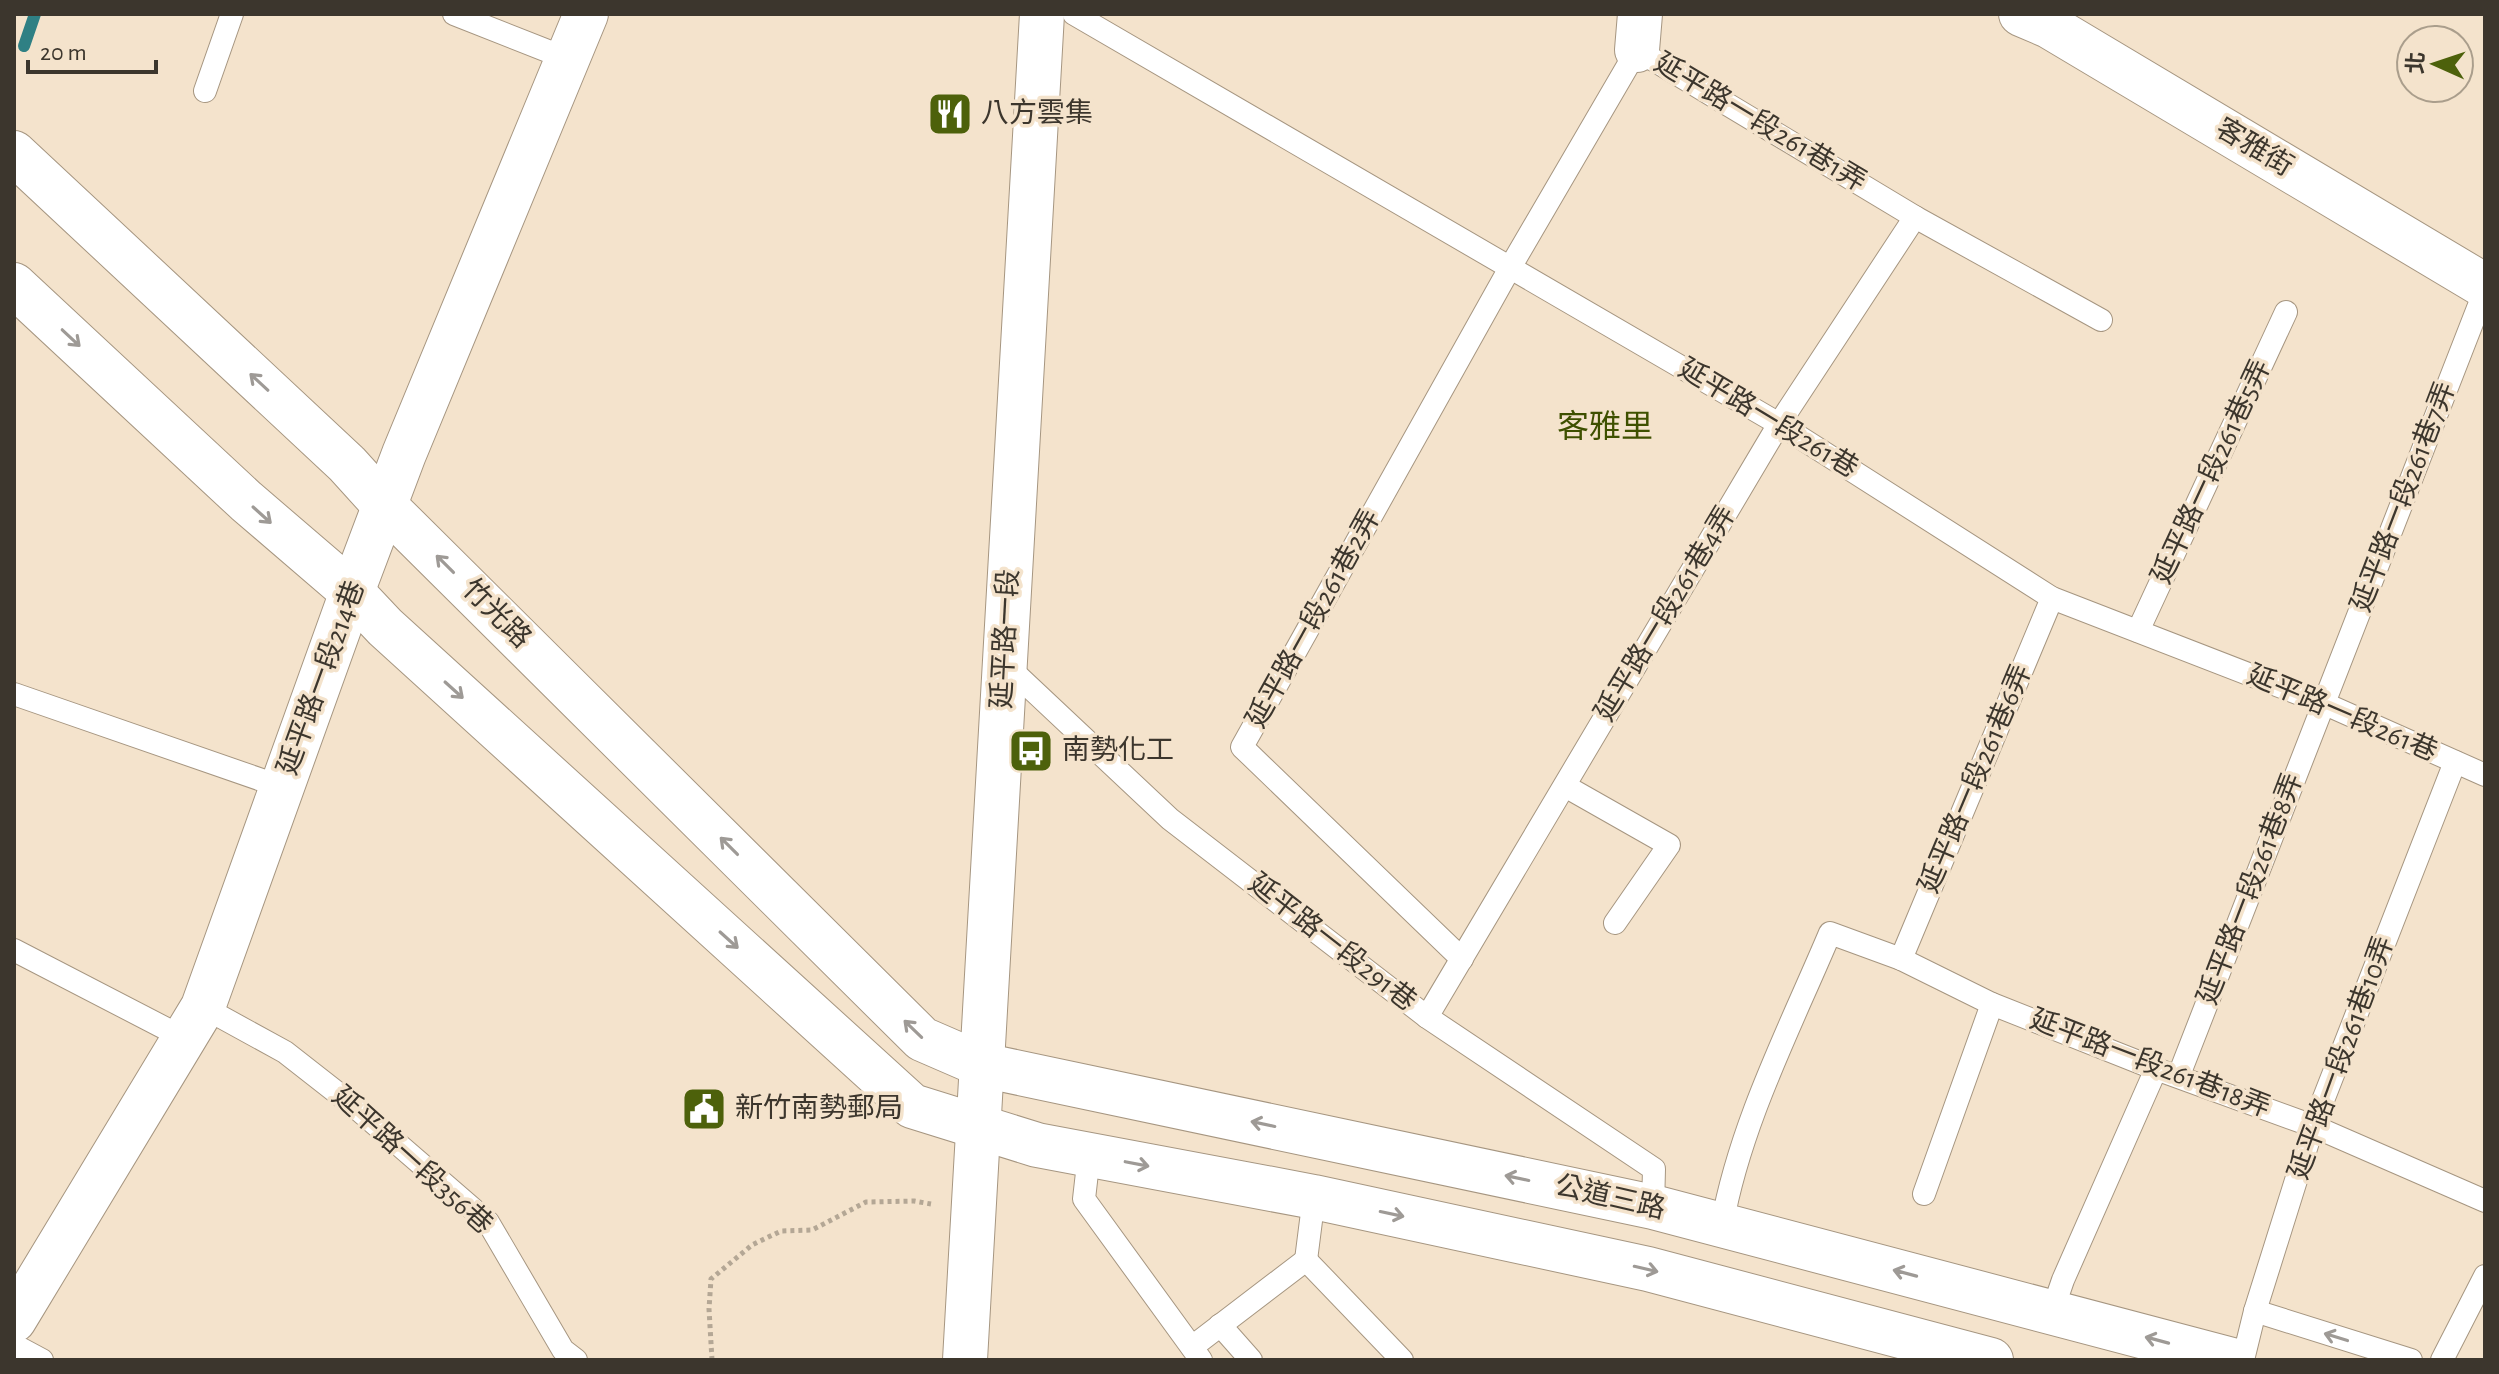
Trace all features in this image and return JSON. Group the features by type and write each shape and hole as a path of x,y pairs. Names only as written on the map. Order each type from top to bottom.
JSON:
{"street":[{"name":"延平路一段214巷","path":"14,1320 194,1022 404,454 586,14"},
{"name":"延平路一段","path":"965,1360 1042,14"},
{"name":"客雅街","path":"2021,14 2049,26 2485,288"},
{"name":"竹光路","path":"14,153 347,464 385,506 922,1039 982,1065"},
{"path":"14,285 246,501 352,592 385,627 912,1106 1037,1145 1314,1197 1648,1269 1991,1360"},
{"name":"公道三路","path":"982,1065 1653,1207 2232,1360"}],"lane":[{"path":"205,91 232,14"},
{"path":"454,14 568,59"},
{"name":"延平路一段261巷","path":"1074,14 1779,424 2052,598 2323,703 2485,775"},
{"name":"延平路一段261巷1弄","path":"1511,266 1639,32 1915,217 2101,320"},
{"name":"延平路一段261巷4弄","path":"1427,1017 1779,424 1915,217"},
{"name":"延平路一段261巷2弄","path":"1462,959 1242,747 1511,266"},
{"name":"延平路一段261巷7弄","path":"2323,703 2485,288"},
{"name":"延平路一段261巷5弄","path":"2138,631 2286,312"},
{"name":"延平路一段261巷6弄","path":"1901,959 2052,598"},
{"name":"延平路一段291巷","path":"1004,663 1170,819 1427,1017 1654,1169 1653,1207"},
{"path":"14,694 282,787"},
{"name":"延平路一段261巷8弄","path":"2179,1075 2323,703"},
{"name":"延平路一段261巷10弄","path":"2243,1360 2255,1311 2313,1126 2455,762"},
{"path":"1565,786 1669,845 1615,923"},
{"path":"1722,1225 1729,1187 1746,1135 1830,933 1901,959 1992,1004 1924,1194"},
{"name":"延平路一段356巷","path":"14,950 194,1022 285,1052 354,1106 488,1222 563,1350 576,1360"},
{"name":"延平路一段261巷18弄","path":"1992,1004 2156,1069 2313,1126 2485,1201"},
{"path":"2052,1312 2063,1280 2156,1069"},
{"path":"1089,1155 1084,1199 1197,1354 1220,1325 1306,1260 1314,1197"},
{"path":"1306,1260 1402,1360"},
{"path":"2442,1360 2485,1276"},
{"path":"2255,1311 2411,1360"},
{"path":"1220,1325 1251,1360"},
{"path":"14,1345 42,1360"}],"path":[{"path":"712,1360 711,1279 752,1245 781,1231 812,1230 866,1202 914,1201 974,1210"}],"waterway":[{"path":"24,46 35,14"}],"place":[{"name":"八方雲集","path":"950,114"},
{"name":"南勢化工","path":"1031,751"},
{"name":"新竹南勢郵局","path":"704,1109"}],"district":[{"name":"客雅里","path":"1605,427"}]}
